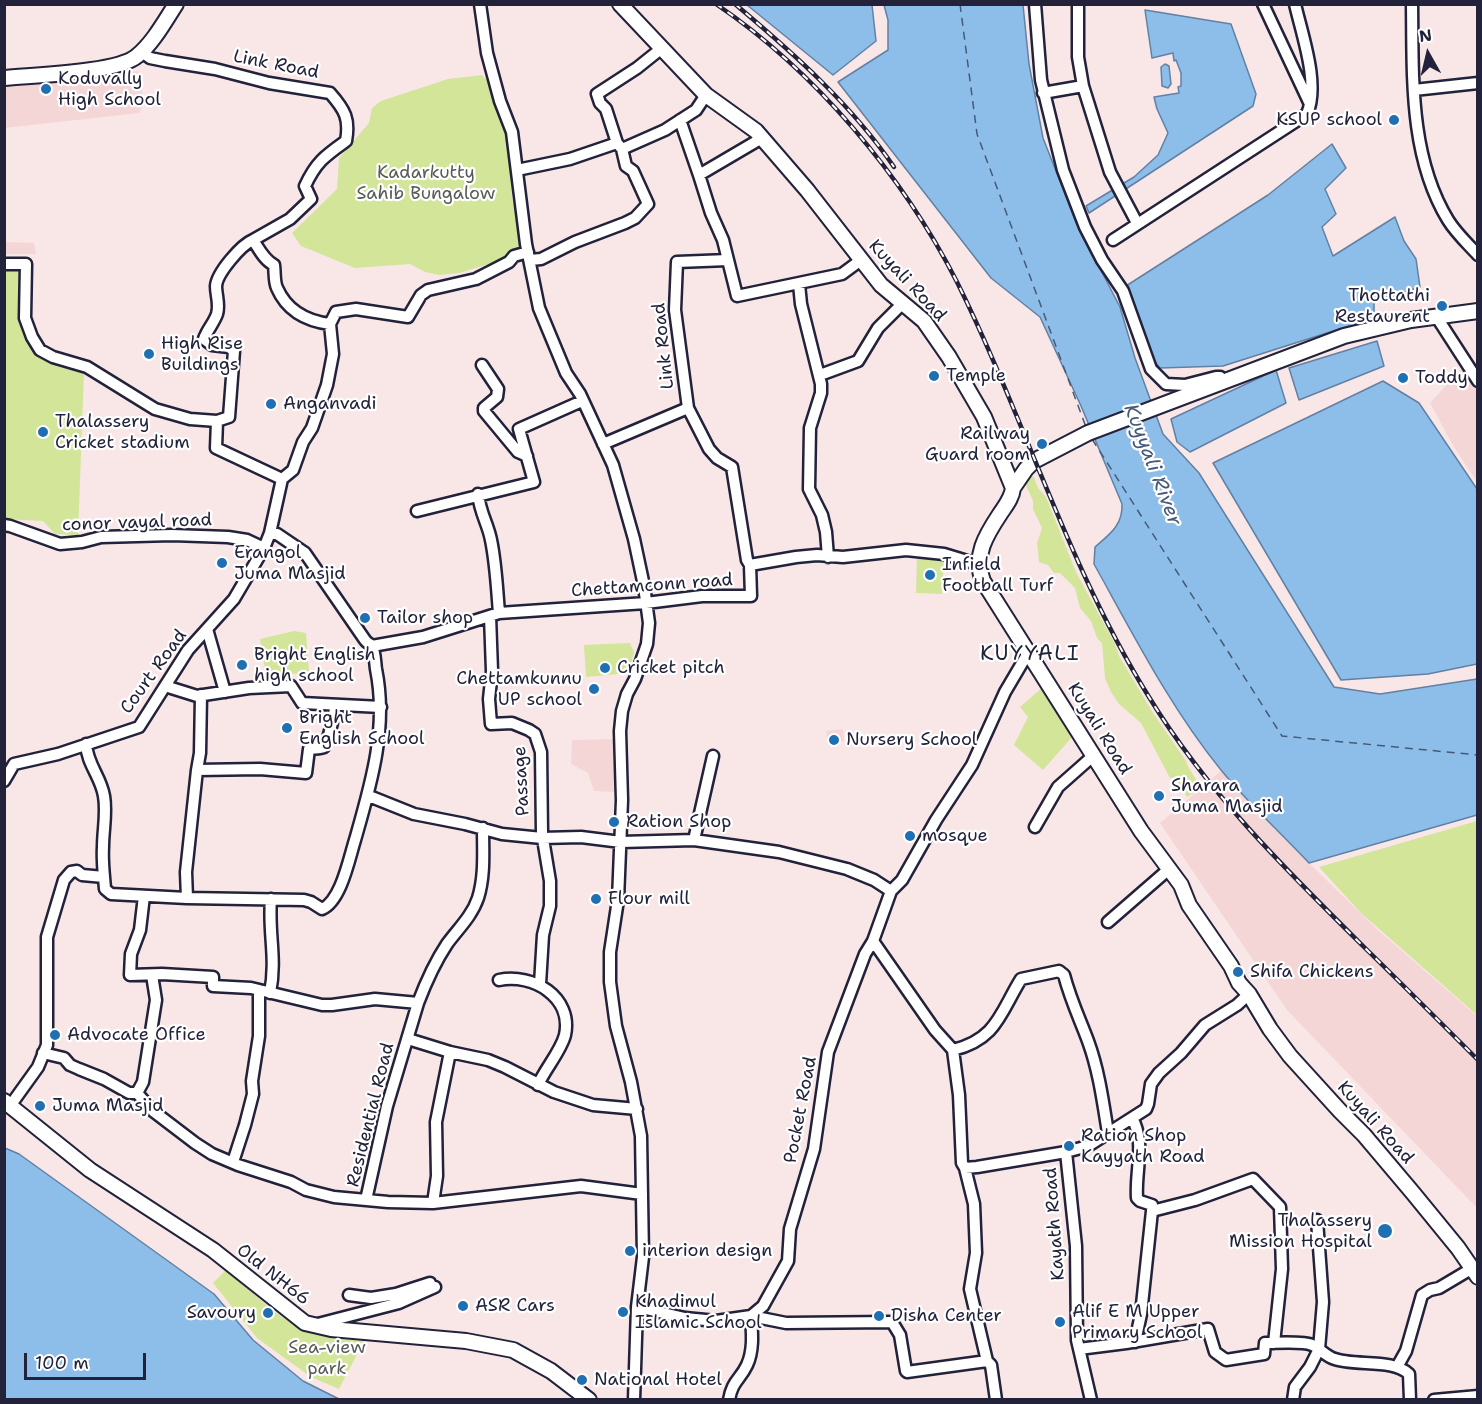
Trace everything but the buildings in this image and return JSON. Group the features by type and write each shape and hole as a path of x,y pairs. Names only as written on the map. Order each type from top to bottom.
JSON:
{"main road":[{"path":"4,78 130,61 142,52 176,4"},
{"name":"Kuyali Road","path":"620,4 706,95 762,138 807,190 881,285 924,321 966,383 984,417 1013,488"},
{"path":"978,564 987,536 1026,469 1034,461 1088,433 1344,336 1411,320 1478,310"},
{"name":"Kuyali Road","path":"978,564 983,581 1093,756 1151,846 1181,885 1190,905 1231,966 1239,983 1249,994 1290,1056 1364,1135 1413,1192 1458,1248 1474,1273"},
{"name":"Old NH66","path":"8,1103 90,1170 213,1250 305,1323 331,1329 466,1341 513,1350 551,1371 589,1400"}],"street":[{"path":"480,4 487,53 500,101 512,132 529,256 542,316 566,373 613,465 627,512 646,603 649,634 635,679 627,694 621,721 621,842 616,916 610,952 610,982 616,1026 637,1109 641,1136 642,1267 637,1307 634,1400"},
{"path":"1035,4 1043,93 1063,170 1073,198 1102,260 1123,291 1151,369 1166,384 1185,385 1216,377 1220,377 1221,383"},
{"path":"1078,4 1078,57 1083,86 1110,172 1137,223"},
{"path":"1263,4 1311,105"},
{"path":"1113,240 1306,114 1311,105 1311,88 1306,52 1295,4"},
{"path":"1412,4 1414,90 1419,140 1427,176 1447,218 1478,255"},
{"path":"264,548 270,533 282,479 293,470 303,442 312,428 327,385 333,354 330,324 336,312 370,311 408,317 422,295 428,290 476,279 509,262 514,256 541,258 635,218 648,204 633,171 626,166 608,115 597,94 637,68 662,48"},
{"name":"Link Road","path":"142,52 150,58 215,69 269,83 330,93 341,106 349,124 346,141 320,160 315,167 304,186 311,199 299,213 253,240"},
{"path":"1414,90 1478,83"},
{"path":"1043,93 1083,86"},
{"path":"517,170 619,146 665,130 696,110 706,95"},
{"path":"680,120 704,196 723,240 737,296 842,274 861,260"},
{"path":"699,175 762,138"},
{"path":"4,264 26,264 25,318 40,350 53,357 87,367 155,409 190,418 217,421 228,417 234,358 232,348 212,345 204,339 216,317 219,306 216,285 221,274 245,243 253,240 268,262 274,265 276,287 285,303 299,315 330,324"},
{"name":"Link Road","path":"728,260 676,262 675,310 688,408 709,448 717,458 732,467 747,560 750,565"},
{"path":"799,284 801,304 820,375 821,393 810,428 808,489 822,515 828,553"},
{"path":"820,375 858,361 878,328 902,304"},
{"path":"1436,316 1478,381"},
{"path":"482,365 498,389 497,397 484,408 484,411 518,452 527,456"},
{"path":"417,512 478,494 534,482 519,429 582,401"},
{"name":"Link Road","path":"603,444 688,408"},
{"path":"217,421 216,448 282,479"},
{"path":"478,494 483,519 492,544 495,614"},
{"name":"conor vayal road","path":"4,525 60,544 101,537 172,535 228,537 247,540 264,548"},
{"path":"86,744 89,763 101,782 104,798 104,877 105,889 111,894 304,900 322,909 332,903 344,875 369,796 377,754 381,707 377,672 372,646 365,640 305,553 277,534 270,533"},
{"name":"Court Road","path":"4,781 14,764 58,754 139,727 188,650 234,599 264,548"},
{"name":"Chettamconn road","path":"372,646 423,637 495,614 646,603 702,596 750,596 750,565 796,557 828,553 882,554 906,550 944,554 978,564"},
{"name":"Passage","path":"495,614 489,699 491,724 512,723 535,734 541,760 542,838"},
{"path":"207,629 225,692"},
{"name":"Pocket Road","path":"751,1316 763,1306 788,1261 790,1229 814,1149 828,1052 865,954 873,942 891,891 897,888 936,820 972,765 1005,692 1028,653"},
{"path":"165,686 185,693 201,695 249,688 291,686 302,703 381,707"},
{"path":"187,898 186,872 200,753 201,695"},
{"path":"197,770 260,769 306,773 309,749 323,747 327,744 336,705"},
{"path":"694,840 713,756"},
{"path":"1035,827 1058,787 1093,756"},
{"path":"369,796 414,814 502,834 542,838 581,837 621,842 694,840 779,852 860,874 891,891"},
{"name":"Residential Road","path":"366,1200 387,1106 418,1003 437,960 478,899 483,862 483,828"},
{"path":"540,984 543,935 550,906 550,881 542,838"},
{"path":"1107,922 1169,869"},
{"path":"8,1103 33,1076 44,1053 48,1033 47,937 64,880 71,872 77,871 82,875 104,877"},
{"path":"144,896 140,930 132,954 130,975 213,977 213,986 258,990 322,1005 375,999 418,1003"},
{"path":"270,993 274,973 270,931 271,899"},
{"path":"873,942 935,1030 953,1050 959,1088 962,1163 974,1204 976,1253 970,1289 987,1361 991,1365 996,1400"},
{"path":"953,1050 964,1047 986,1035 1005,1011 1021,979 1059,971 1064,975 1070,1000 1096,1065 1108,1133"},
{"path":"138,1094 143,1082 156,1000 152,975"},
{"path":"499,980 540,984 559,1000 564,1011 565,1035 538,1085"},
{"path":"232,1161 253,1094 252,1081 259,1036 258,990"},
{"name":"Kayath Road","path":"1091,1400 1076,1329 1076,1246 1066,1152 1088,1146 1146,1109 1151,1084 1159,1073 1181,1053 1205,1025 1237,1005 1249,994"},
{"name":"Residential Road","path":"408,1039 450,1052 488,1060 554,1092 593,1105 637,1109"},
{"path":"433,1203 437,1176 436,1122 450,1052"},
{"path":"44,1053 64,1058 70,1065 104,1079 129,1093 138,1094 153,1111 212,1154 291,1182 306,1190 334,1197 433,1203 581,1186 642,1194"},
{"path":"1132,1118 1139,1140 1137,1198 1152,1205 1141,1314 1135,1342"},
{"path":"965,1168 1066,1152"},
{"path":"1152,1211 1195,1200 1253,1179 1280,1207 1282,1269 1274,1343"},
{"path":"1293,1400 1295,1387 1310,1367 1318,1349 1323,1302 1317,1220"},
{"path":"1397,1367 1406,1352 1422,1295 1474,1273"},
{"path":"314,1325 399,1303 435,1287 429,1283 396,1294 371,1298 349,1295"},
{"path":"637,1307 685,1318 716,1321 751,1316 786,1323 892,1322 900,1335 907,1372 987,1361"},
{"path":"729,1400 731,1386 746,1368 750,1357 751,1316"},
{"path":"1079,1349 1208,1329 1215,1352 1226,1360 1264,1354 1265,1343 1312,1344 1333,1358 1368,1365 1397,1367 1409,1374 1410,1400"},
{"path":"1434,1400 1478,1396"}],"shaded area":[{"path":"139,71 144,103 139,113 5,128 5,86"},
{"path":"5,242 34,243 36,254 5,254"},
{"path":"1464,366 1477,377 1477,482 1452,444 1430,403"},
{"path":"843,729 844,741 828,744 826,731"},
{"path":"618,739 616,792 594,791 588,773 571,764 572,740"},
{"path":"1222,770 1309,863 1379,931 1477,1016 1477,1208 1287,1010 1160,823"}],"green space":[{"name":"Kadarkutty Sahib Bungalow","path":"482,75 488,81 507,131 512,198 522,245 517,252 509,258 459,273 439,275 425,272 410,264 355,268 301,246 292,233 337,189 339,158 369,123 372,108 381,101 448,79"},
{"name":"Thalassery Cricket stadium","path":"4,268 22,268 21,320 50,360 84,372 78,535 55,534 43,521 5,519"},
{"path":"1031,476 1034,477 1038,488 1046,497 1076,572 1115,644 1119,656 1197,781 1200,789 1187,797 1176,778 1170,778 1141,723 1119,704 1111,692 1105,678 1102,643 1097,638 1091,621 1080,608 1075,588 1060,573 1054,573 1048,565 1039,562 1037,543 1042,528 1025,483"},
{"name":"Infield Football Turf","path":"917,557 944,557 942,594 916,593"},
{"path":"294,631 306,633 309,673 266,675 260,639"},
{"path":"630,643 634,652 629,673 586,677 584,645"},
{"path":"1043,687 1073,736 1043,770 1014,745 1028,717 1020,707"},
{"path":"1478,821 1477,1015 1361,913 1319,867"},
{"name":"Sea-view park","path":"226,1270 271,1309 300,1327 340,1337 365,1339 339,1389 311,1377 257,1338 213,1283"}],"water":[{"path":"747,5 872,5 876,41 833,75"},
{"name":"Kuyyali River","path":"884,5 1023,5 1029,64 1043,138 1076,222 1120,307 1135,358 1163,434 1199,473 1334,687 1380,694 1477,679 1477,815 1309,863 1242,794 1202,746 1153,670 1094,564 1095,547 1118,523 1122,504 1081,406 1040,317 991,278 838,82 888,50 888,20"},
{"path":"1145,10 1231,24 1256,94 1253,106 1089,213 1086,206 1134,177 1158,155 1168,133 1154,97 1179,93 1178,87 1181,86 1181,73 1176,60 1174,61 1173,53 1152,58"},
{"path":"1165,64 1169,66 1171,84 1168,88 1162,86 1161,67"},
{"path":"1332,144 1346,168 1325,189 1336,214 1322,227 1333,256 1395,217 1404,241 1416,259 1420,287 1374,302 1374,318 1223,366 1160,368 1154,361 1126,286 1268,195"},
{"path":"1377,341 1384,366 1299,400 1289,368"},
{"path":"1276,370 1286,403 1190,452 1177,442 1171,419"},
{"path":"1383,381 1419,403 1477,489 1477,664 1428,674 1341,680 1213,463"},
{"path":"5,1148 19,1154 214,1294 253,1340 303,1381 339,1399 5,1399"}],"ferry route":[{"path":"960,4 977,134 1086,427"},
{"path":"1092,439 1282,736 1478,755"}],"railway":[{"path":"716,4 753,31 822,93 883,165 935,242 981,334 1094,597 1120,647 1172,732 1222,798 1249,829 1335,919 1478,1060"},
{"path":"735,4 820,80 859,122 894,167"}],"place":[{"name":"Koduvally High School","path":"46,89"},
{"name":"KSUP school","path":"1394,120"},
{"name":"Thottathi Restaurent","path":"1442,306"},
{"name":"High Rise Buildings","path":"149,354"},
{"name":"Temple","path":"934,376"},
{"name":"Toddy","path":"1403,378"},
{"name":"Anganvadi","path":"271,404"},
{"name":"Thalassery Cricket stadium","path":"43,432"},
{"name":"Railway Guard room","path":"1042,444"},
{"name":"Erangol Juma Masjid","path":"222,563"},
{"name":"Infield Football Turf","path":"930,575"},
{"name":"Tailor shop","path":"365,618"},
{"name":"Bright English high school","path":"242,665"},
{"name":"Cricket pitch","path":"605,668"},
{"name":"Chettamkunnu UP school","path":"594,689"},
{"name":"Bright English School","path":"287,728"},
{"name":"Nursery School","path":"834,740"},
{"name":"Sharara Juma Masjid","path":"1159,796"},
{"name":"Ration Shop","path":"614,822"},
{"name":"mosque","path":"910,836"},
{"name":"Flour mill","path":"596,899"},
{"name":"Shifa Chickens","path":"1238,972"},
{"name":"Advocate Office","path":"55,1035"},
{"name":"Juma Masjid","path":"40,1106"},
{"name":"Ration Shop Kayyath Road","path":"1069,1146"},
{"name":"Thalassery Mission Hospital","path":"1385,1231"},
{"name":"interion design","path":"630,1251"},
{"name":"ASR Cars","path":"463,1306"},
{"name":"Khadimul Islamic School","path":"623,1312"},
{"name":"Savoury","path":"268,1313"},
{"name":"Disha Center","path":"879,1316"},
{"name":"Alif E M Upper Primary School","path":"1060,1322"},
{"name":"National Hotel","path":"582,1380"}],"district":[{"name":"KUYYALI","path":"1030,655"}]}
